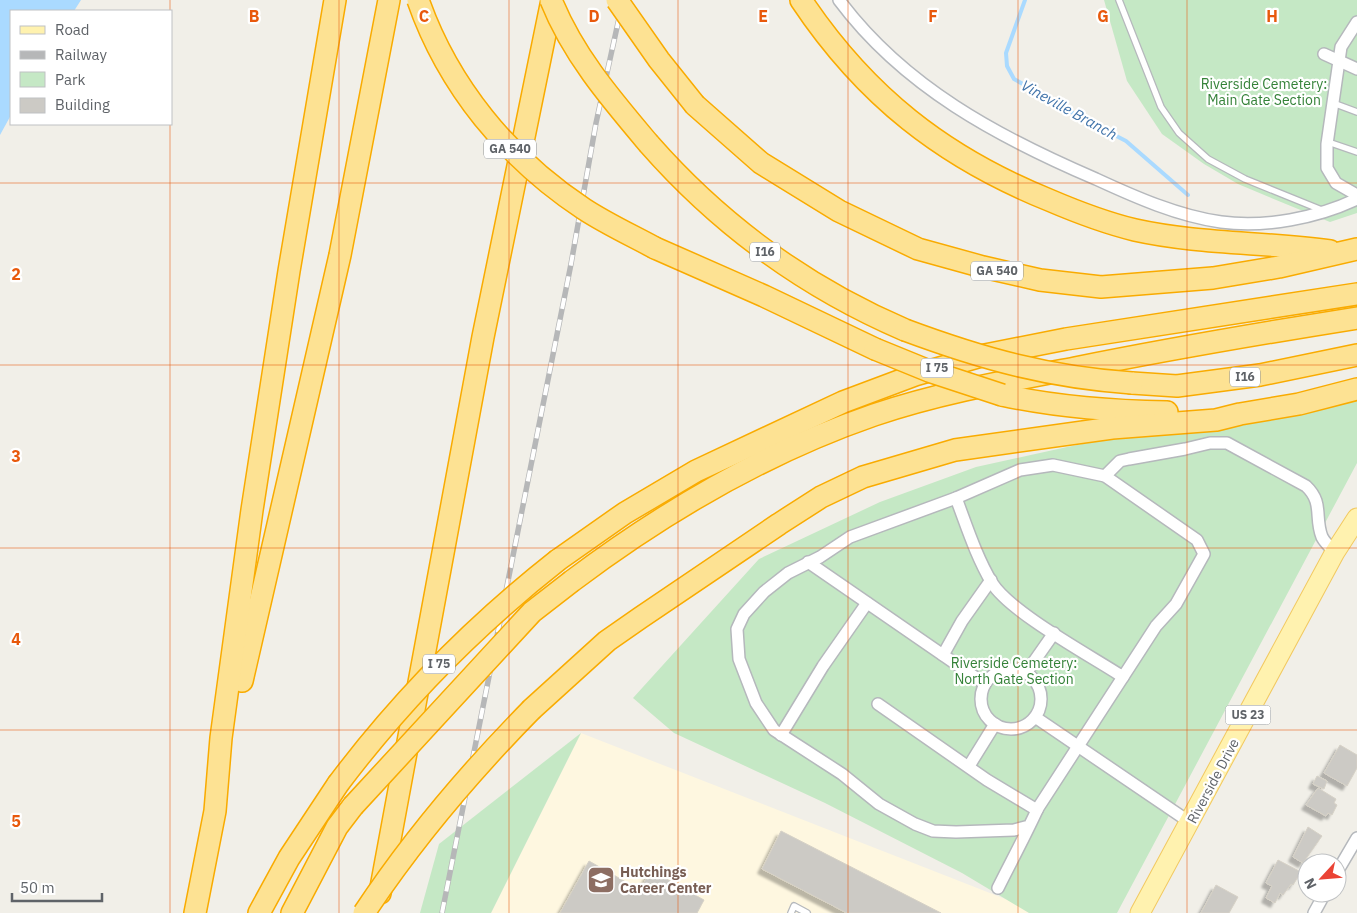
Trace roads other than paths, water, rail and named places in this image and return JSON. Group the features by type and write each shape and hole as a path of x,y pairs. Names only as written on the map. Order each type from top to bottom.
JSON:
{"highway":[{"path":"215,811 221,738 252,510 307,160 336,0"},
{"path":"195,913 254,624 340,255 389,0"},
{"name":"GA 540","path":"418,0 435,41 459,84 506,144 564,195 608,223 655,248 929,372 1002,395 1042,404 1088,409 1240,414 1299,404 1357,389"},
{"path":"377,913 483,337 551,0"},
{"name":"I16","path":"551,0 578,53 594,78 649,144 691,189 763,250 838,298 904,330 960,351 1011,366 1068,377 1132,384 1177,386 1260,375 1357,355"},
{"name":"GA 540","path":"616,0 659,60 695,104 761,163 839,211 918,249 983,268 1040,280 1101,286 1213,278 1279,267 1350,251"},
{"path":"801,0 861,78 888,104 941,144 1017,187 1071,210 1135,230 1350,251"},
{"name":"I 75","path":"259,913 289,858 338,784 392,715 453,650 504,604 558,560 626,513 711,463 843,402 915,375 985,355 1074,338 1357,294"},
{"name":"I 75","path":"292,913 337,827 353,806 532,612 643,530 717,485 794,447 874,415 915,403 1000,382 1357,318"},
{"path":"364,913 399,862 450,797 532,709 607,641 821,497 863,477 954,450 1112,428 1216,420 1240,414"}],"main road":[{"name":"Riverside Drive","path":"1140,913 1191,822 1335,552 1357,518"}],"street":[{"path":"839,0 882,50 933,93 985,126 1088,176 1175,210 1220,222 1256,223 1324,211 1340,207 1357,197 1336,183 1327,168 1328,142 1341,46 1357,22"},
{"path":"1324,54 1357,69"},
{"path":"1105,476 1120,461 1129,458 1185,449 1210,442 1227,443 1306,486 1314,494 1318,504 1323,539 1335,552"},
{"path":"998,888 1029,826 1037,810 1156,626 1176,604 1204,554 1196,540 1105,476 1053,465 1020,470 956,498 850,537 788,573 764,592 744,614 738,629 739,659 745,679 756,703 774,730 842,774 879,804 924,828 934,831 1014,830 1029,826"},
{"path":"956,498 977,557 991,580 1008,601 1054,633 1123,676"},
{"path":"808,562 985,684"},
{"path":"943,655 962,621 991,580"},
{"path":"781,736 823,666 867,602"},
{"path":"1026,673 1054,633"},
{"path":"1018,669 1026,673 1039,688 1040,708 1035,717 1021,727 1012,729 995,724 983,711 981,702 985,684 999,671 1018,669"},
{"path":"878,704 1037,810"},
{"path":"1035,717 1191,822"},
{"path":"969,766 995,724"},
{"path":"1347,855 1357,838"}],"lane":[{"path":"1119,0 1161,107 1179,133 1208,159 1245,179 1324,211"},
{"path":"1333,102 1357,112"},
{"path":"1328,142 1357,152"},
{"path":"790,913 794,906 807,913"}],"water":[{"path":"0,0 81,0 75,10 10,10 10,117 0,135"}],"waterway":[{"name":"Vineville Branch","path":"1025,0 1006,53 1007,66 1014,79 1126,141 1188,195"}],"railway":[{"path":"442,913 571,264 596,123 623,0"}],"place":[{"name":"Hutchings Career Center","path":"601,880"}],"park label":[{"name":"Riverside Cemetery: Main Gate Section","path":"1264,92"},
{"name":"Riverside Cemetery: North Gate Section","path":"1014,672"}]}
